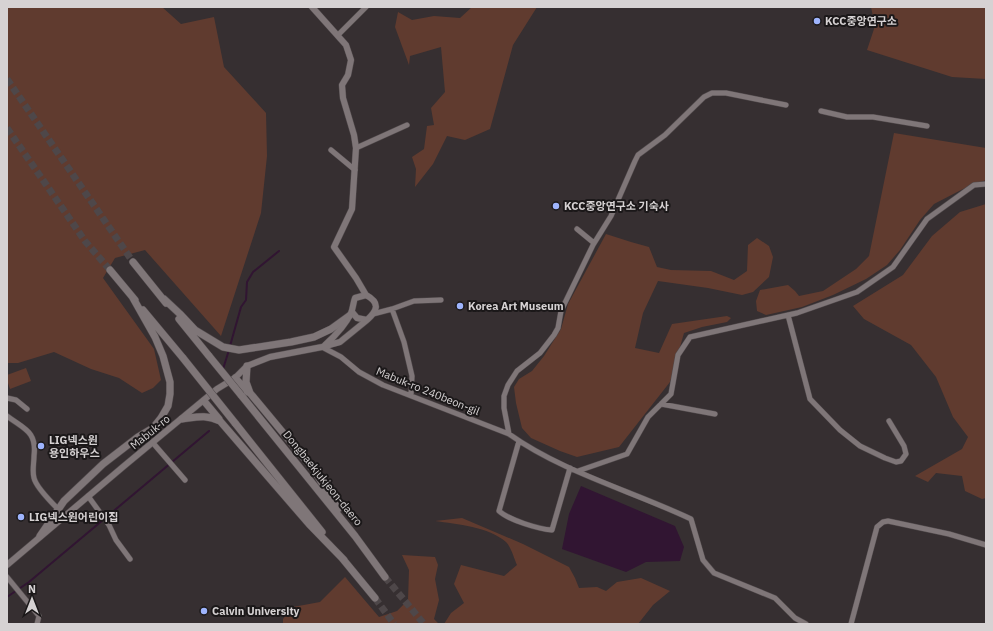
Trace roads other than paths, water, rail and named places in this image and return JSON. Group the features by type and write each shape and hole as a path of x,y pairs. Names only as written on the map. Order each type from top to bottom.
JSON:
{"main road":[{"path":"133,262 164,299 195,330 223,347 239,350 314,337 332,329 350,314"},
{"path":"110,270 183,358 375,598"},
{"path":"40,536 64,501 102,464 138,437 153,428 168,406 170,382 163,356 155,337 133,298"},
{"name":"Dongbaekjukjeon-daero","path":"164,299 355,536 386,578"},
{"path":"247,366 246,382 250,393"},
{"path":"235,378 250,393 314,470 355,536"},
{"path":"204,400 220,421 308,524 344,560"},
{"path":"182,419 203,416 211,417 220,421"}],"street":[{"path":"312,7 346,45 351,60 348,75 342,85 343,98 356,148 352,209 334,247 366,295 376,303 376,308 367,320 357,318 350,314"},
{"path":"338,35 366,7"},
{"path":"509,434 504,408 504,396 508,385 517,371 540,353 558,328 561,311 594,243 611,216 638,155 665,136 704,97 712,92 726,93 786,105"},
{"path":"821,111 847,116 873,116 927,126"},
{"path":"356,148 407,125"},
{"path":"332,150 355,170"},
{"path":"578,471 627,454 648,417 671,394 678,355 690,337 797,314 857,292 893,267 927,219 974,185 986,184"},
{"path":"577,229 594,243"},
{"path":"322,347 337,334 350,314 352,305 356,298 366,295"},
{"path":"373,314 414,301 441,300"},
{"path":"392,309 404,342 412,376 411,395"},
{"path":"788,315 810,399 840,430 860,446 885,458 896,462 901,461 906,454 904,446 889,420"},
{"name":"Mabuk-ro","path":"7,565 217,389 235,378 247,366 270,357 340,342 367,320"},
{"name":"Mabuk-ro 240beon-gil","path":"322,347 341,357 359,372 383,385 509,434 519,441 570,468 691,519 703,560 714,573 775,598 795,621"},
{"path":"7,398 16,400 27,409"},
{"path":"661,404 715,414"},
{"path":"7,416 28,431 34,438 34,479 41,490 58,509"},
{"path":"519,441 499,511 504,516 544,529 552,530 570,468"},
{"path":"153,443 185,480"},
{"path":"88,496 107,522 116,540 130,559"},
{"path":"851,624 877,527 882,522 888,521 949,534 986,545"},
{"path":"7,577 39,616 37,624"},
{"path":"795,621 806,624"}],"waterway":[{"path":"230,346 241,307 246,300 247,282 253,272 279,251"},
{"path":"223,369 229,350"},
{"path":"7,597 29,582 209,431"}],"tunnel":[{"path":"7,79 133,262"},
{"path":"7,128 85,241 110,270"},
{"path":"385,577 424,624"},
{"path":"375,598 394,624"}],"place":[{"name":"KCC중앙연구소","path":"817,21"},
{"name":"KCC중앙연구소 기숙사","path":"556,206"},
{"name":"Korea Art Museum","path":"460,306"},
{"name":"LIG넥스원 용인하우스","path":"41,446"},
{"name":"LIG넥스원어린이집","path":"21,517"},
{"name":"Calvin University","path":"204,611"}]}
